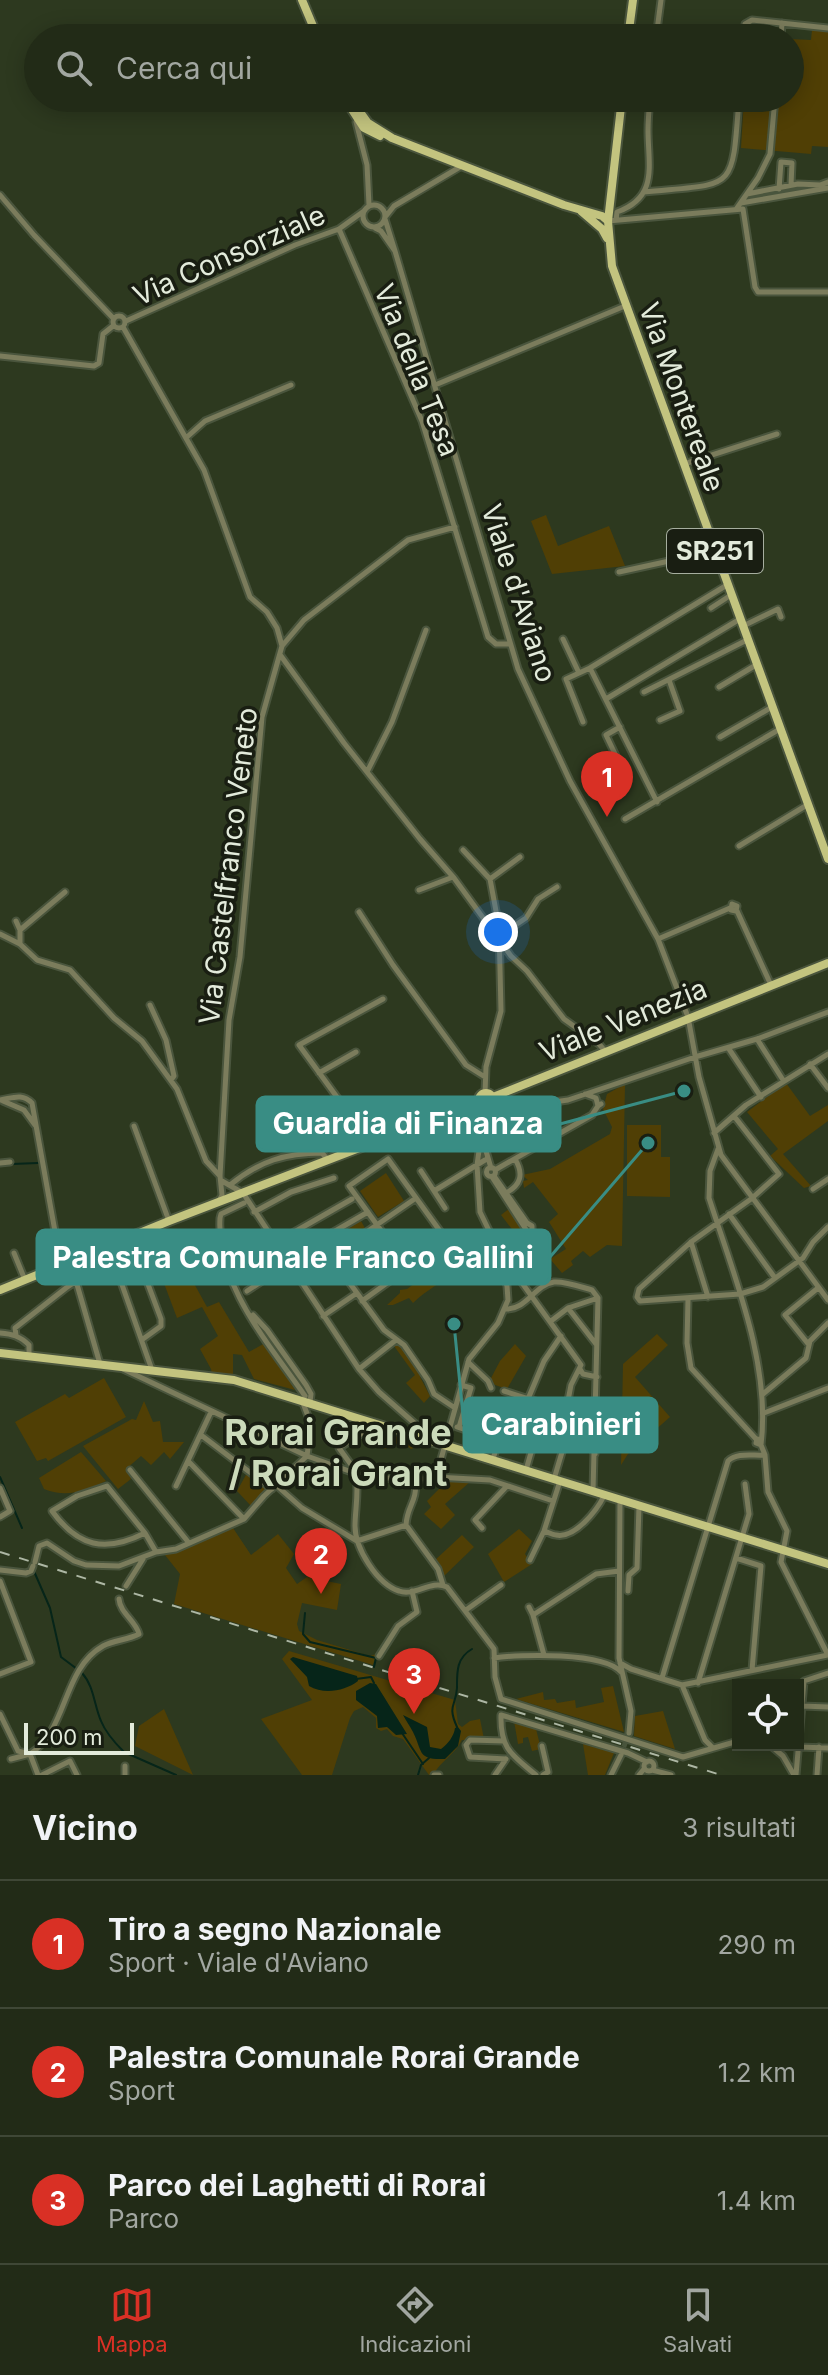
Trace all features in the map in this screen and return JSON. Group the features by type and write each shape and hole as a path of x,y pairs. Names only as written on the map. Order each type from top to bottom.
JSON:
{"main road":[{"path":"302,0 314,24"},
{"path":"630,24 633,0"},
{"path":"353,112 368,131 497,179"},
{"path":"358,112 373,127 404,142 596,219 612,221"},
{"name":"SR251","path":"612,221 610,205 620,112"},
{"path":"596,219 610,205"},
{"path":"596,219 608,240"},
{"name":"Via Montereale","path":"612,221 608,240 612,266 625,306 828,859"},
{"name":"Viale Venezia","path":"490,1097 828,963"},
{"path":"0,1290 169,1221 242,1197 361,1147 480,1104 480,1096 490,1097"},
{"path":"0,1353 234,1380 828,1564"}],"street":[{"path":"658,24 661,0"},
{"path":"746,24 747,21 791,24"},
{"path":"804,25 828,28"},
{"path":"612,221 617,212 631,205 644,192 649,178 649,112"},
{"path":"644,192 709,187 725,178 734,159 738,112"},
{"path":"738,206 767,160 773,112"},
{"path":"355,117 365,155"},
{"path":"366,224 364,211 369,205 364,138 372,130 404,142"},
{"path":"374,227 381,225 394,206 456,166 435,154"},
{"path":"767,160 792,163 791,185"},
{"path":"779,189 781,162"},
{"path":"649,178 662,190"},
{"path":"746,194 791,185 828,185"},
{"path":"612,221 738,206 828,185"},
{"path":"0,195 113,322 123,319 204,470 250,597 267,612 277,628 282,646"},
{"path":"369,205 380,206 385,218"},
{"path":"738,206 743,209 758,292 828,292"},
{"name":"Via Consorziale","path":"125,324 295,245 339,229 364,211"},
{"name":"Viale d'Aviano","path":"385,218 509,644 570,781 658,939 688,1017 718,1148"},
{"name":"Via Consorziale","path":"348,224 366,224"},
{"name":"Viale d'Aviano","path":"366,224 381,231 395,251"},
{"name":"Via della Tesa","path":"339,229 422,421 488,637 496,644 509,644"},
{"path":"435,385 625,306"},
{"name":"Via Consorziale","path":"0,356 94,366 99,363 103,334 113,322"},
{"path":"187,437 205,421 291,385"},
{"path":"683,465 777,434"},
{"path":"282,646 304,620 408,540 455,527"},
{"path":"619,572 715,551"},
{"path":"583,722 566,679 590,668 727,585"},
{"path":"711,608 731,595"},
{"path":"606,699 741,623 778,609 781,617"},
{"path":"367,773 392,722 426,630"},
{"path":"563,639 579,673"},
{"path":"644,692 747,640"},
{"name":"Via Castelfranco Veneto","path":"218,1203 222,1195 229,1020 240,957 262,717 282,646"},
{"path":"281,655 367,773 564,1019 594,1041 602,1053"},
{"path":"719,687 756,665"},
{"path":"590,668 657,802"},
{"path":"660,720 680,711 669,680"},
{"path":"720,737 772,707"},
{"path":"620,727 606,735 625,775"},
{"path":"625,819 780,729"},
{"path":"739,846 807,805"},
{"path":"463,850 490,879 499,927 501,1011 485,1077 490,1097 500,1112 599,1092 828,1012"},
{"path":"490,879 520,857"},
{"path":"419,890 453,877"},
{"path":"498,937 526,918 538,899 557,887"},
{"path":"20,930 65,892"},
{"path":"658,939 733,909 771,985"},
{"path":"359,912 393,965 466,1065 485,1077"},
{"path":"16,921 20,944"},
{"path":"0,934 20,944 37,960 62,966 76,975 114,1018 142,1041 171,1080 206,1161 254,1212 359,1369 422,1431 420,1436"},
{"path":"361,1147 342,1104 299,1045 383,999"},
{"path":"150,1005 171,1056 174,1076 171,1080"},
{"path":"757,1039 783,1080"},
{"path":"729,1049 761,1097"},
{"path":"319,1073 356,1052"},
{"path":"714,1133 783,1080 828,1054"},
{"path":"810,1064 828,1088"},
{"path":"492,1172 592,1115 601,1104 599,1092"},
{"path":"0,1100 13,1101 26,1097 32,1103 61,1265"},
{"path":"13,1101 35,1126"},
{"path":"436,1477 468,1362 505,1309 508,1292 500,1261 480,1212 477,1165 484,1115 480,1104"},
{"path":"734,1116 779,1174 751,1199 691,1242 639,1289 637,1297 640,1301 740,1294 763,1287 798,1262 828,1227"},
{"path":"134,1126 169,1221"},
{"path":"415,1127 419,1134 436,1137 481,1132"},
{"path":"478,1149 527,1231 532,1232 532,1226 492,1172 481,1132"},
{"path":"718,1148 751,1199 828,1300"},
{"path":"718,1148 708,1187 761,1372 763,1414 760,1441"},
{"path":"230,1185 249,1169 278,1156 322,1153 328,1160"},
{"path":"408,1268 349,1186 388,1159 458,1256"},
{"path":"506,1193 517,1186 521,1177 515,1159"},
{"path":"434,1191 485,1160"},
{"path":"0,1163 10,1162"},
{"path":"421,1171 445,1208"},
{"path":"254,1212 291,1192 334,1178"},
{"path":"813,1189 828,1179"},
{"path":"242,1197 254,1212"},
{"path":"0,1570 26,1573 33,1566 39,1546 47,1543 74,1561 97,1567 119,1566 156,1552 176,1549 244,1519 307,1456 311,1424 306,1401 311,1394 267,1330 249,1312 231,1275 221,1233 221,1214 242,1197"},
{"path":"330,1257 416,1198"},
{"path":"275,1243 352,1199"},
{"path":"247,1291 319,1241 368,1212"},
{"path":"729,1214 775,1278"},
{"path":"16,1335 15,1328 37,1309 122,1252 151,1228"},
{"path":"211,1273 192,1242 221,1233"},
{"path":"362,1301 447,1240"},
{"path":"319,1241 384,1330 404,1345 434,1394 455,1408"},
{"path":"691,1242 708,1297"},
{"path":"133,1244 161,1319 161,1326 143,1340"},
{"path":"122,1252 127,1267 120,1279 152,1370"},
{"path":"14,1253 25,1280"},
{"path":"500,1261 507,1262 533,1295 578,1360 583,1374 597,1377"},
{"path":"76,1281 100,1364"},
{"path":"505,1309 518,1308 550,1283 557,1282 592,1290 598,1298 593,1491"},
{"path":"809,1345 785,1315 818,1288"},
{"path":"323,1316 357,1293"},
{"path":"551,1321 568,1308 598,1298"},
{"path":"619,1660 631,1669 682,1685 828,1655 781,1562 787,1531 768,1492 765,1455 760,1441 691,1368 687,1343 688,1299"},
{"path":"568,1308 597,1345"},
{"path":"762,1394 806,1358 809,1345 828,1323"},
{"path":"0,1333 16,1335 29,1345 29,1356"},
{"path":"528,1399 544,1361 561,1335"},
{"path":"359,1369 396,1340"},
{"path":"468,1362 491,1388"},
{"path":"119,1366 129,1374 211,1412 354,1474 415,1480 436,1477 480,1479 553,1501"},
{"path":"580,1369 571,1385 566,1411 595,1454"},
{"path":"459,1427 471,1388 461,1385"},
{"path":"763,1414 828,1388"},
{"path":"504,1391 566,1411"},
{"path":"526,1470 545,1404"},
{"path":"176,1486 211,1412"},
{"path":"374,1422 369,1429 339,1448 354,1474 357,1541 372,1568 397,1591 443,1585"},
{"path":"530,1560 544,1531 553,1501 571,1422"},
{"path":"493,1459 504,1423"},
{"path":"450,1424 490,1438"},
{"path":"201,1435 302,1508 357,1541 406,1525"},
{"path":"662,1678 728,1461 732,1457 765,1455"},
{"path":"189,1462 244,1519"},
{"path":"130,1470 189,1543"},
{"path":"282,1492 285,1477"},
{"path":"415,1480 417,1494 407,1513 406,1525 438,1569 443,1585 495,1650 505,1656"},
{"path":"698,1683 749,1514 745,1484"},
{"path":"145,1533 119,1543 95,1544 69,1533 52,1511 77,1496 107,1486 145,1533 156,1552"},
{"path":"482,1528 475,1520 507,1486"},
{"path":"0,1488 10,1511 0,1517"},
{"path":"544,1531 557,1536 567,1535 593,1515 604,1494"},
{"path":"620,1499 619,1660 631,1718 629,1733"},
{"path":"628,1591 629,1575 637,1568 639,1505"},
{"path":"126,1586 143,1558"},
{"path":"736,1558 761,1566 752,1670"},
{"path":"533,1615 596,1574 619,1571"},
{"path":"0,1581 31,1662 0,1674"},
{"path":"466,1610 501,1585"},
{"path":"379,1656 398,1626 417,1612 412,1591"},
{"path":"0,1762 30,1754 51,1731 75,1677 103,1646 139,1634 134,1622 119,1606 119,1599"},
{"path":"529,1607 544,1655"},
{"path":"495,1650 496,1684 501,1699 683,1757 732,1742"},
{"path":"494,1658 567,1655 609,1664 618,1667 622,1673"},
{"path":"609,1664 619,1660"},
{"path":"622,1673 631,1669"},
{"path":"804,1681 828,1673"},
{"path":"682,1685 705,1740 712,1747"},
{"path":"804,1706 828,1707"},
{"path":"0,1714 18,1751"},
{"path":"497,1775 508,1757 501,1715 668,1774"},
{"path":"504,1741 470,1740 466,1750 470,1757 508,1757 536,1775"},
{"path":"542,1746 548,1772 543,1775"},
{"path":"804,1747 828,1748"},
{"path":"817,1775 819,1747"},
{"path":"18,1751 30,1754"},
{"path":"11,1759 18,1751"},
{"path":"777,1751 795,1775"},
{"path":"795,1775 798,1751"},
{"path":"30,1754 40,1775 70,1761 77,1775"},
{"path":"614,1775 621,1755"},
{"path":"125,1766 125,1775"}],"shaded area":[{"path":"812,30 828,31 828,147 812,146 811,154 741,148 743,112 804,112 804,40 811,40"},
{"path":"546,515 558,546 609,526 625,566 552,574 531,521"},
{"path":"786,1083 810,1116 828,1105 828,1121 783,1154 811,1186 804,1188 770,1156 778,1149 747,1112"},
{"path":"625,1084 622,1246 607,1245 590,1257 583,1251 571,1261 573,1265 562,1273 550,1259 566,1249 549,1222 558,1214 533,1182 524,1188 523,1181 528,1180 522,1175 550,1169 610,1134 612,1127 603,1109 607,1094"},
{"path":"627,1125 661,1125 661,1157 670,1157 670,1197 627,1196"},
{"path":"386,1173 404,1201 378,1217 360,1191"},
{"path":"510,1208 528,1235 532,1233 538,1243 525,1254 517,1244 521,1241 501,1215"},
{"path":"361,1221 366,1230 331,1252 326,1239 328,1241"},
{"path":"164,1229 207,1307 219,1302 249,1352 265,1343 295,1390 254,1379 242,1355 233,1354 233,1375 212,1374 200,1349 218,1336 202,1307 177,1318 147,1238"},
{"path":"415,1230 431,1245 404,1247 402,1251 391,1236"},
{"path":"453,1255 461,1268 455,1273 413,1303 409,1298 387,1305 400,1290 407,1289"},
{"path":"657,1334 668,1345 635,1377 670,1417 628,1454 621,1465 623,1364"},
{"path":"399,1343 424,1374 420,1377 430,1396 424,1403 406,1383 415,1375 394,1346"},
{"path":"515,1344 526,1356 507,1389 490,1380 500,1361"},
{"path":"104,1378 126,1417 48,1461 46,1458 37,1461 15,1422 65,1394 69,1398"},
{"path":"144,1401 153,1422 160,1421 163,1442 184,1442 170,1459 164,1452 151,1465 141,1456 126,1469 131,1479 118,1489 83,1446 132,1419 136,1420"},
{"path":"375,1428 423,1444 411,1449 401,1442 385,1449 371,1431"},
{"path":"81,1452 106,1481 75,1492 44,1489 39,1478"},
{"path":"247,1473 266,1488 251,1506 237,1491"},
{"path":"448,1480 471,1481 445,1504 455,1515 441,1529 424,1514 431,1507 427,1501"},
{"path":"233,1528 251,1555 278,1534 294,1554 286,1568 297,1584 307,1577 341,1584 337,1610 302,1603 297,1624 299,1631 317,1640 370,1656 376,1654 373,1665 174,1604 180,1574 165,1555"},
{"path":"519,1529 532,1541 525,1554 532,1564 504,1582 488,1554"},
{"path":"462,1535 474,1547 444,1576 434,1561"},
{"path":"289,1651 455,1700 458,1724 462,1727 480,1719 484,1739 462,1740 433,1775 429,1775 403,1739 393,1736 387,1729 381,1731 376,1728 376,1718 363,1707 354,1711 350,1718 332,1775 302,1775 261,1719 312,1700 282,1659"},
{"path":"293,1657 357,1676 358,1681 334,1691 315,1689 309,1686 307,1677 290,1659"},
{"path":"370,1683 376,1684 407,1734 396,1735 387,1727 378,1728 377,1716 356,1700 356,1691"},
{"path":"613,1686 624,1732 516,1699 543,1692 544,1700 555,1699 557,1703 575,1700 576,1708 604,1702 601,1688"},
{"path":"164,1709 193,1775 135,1746 139,1726"},
{"path":"663,1711 675,1749 634,1736 635,1716"},
{"path":"403,1715 427,1727 430,1747 441,1749 458,1727 461,1731 458,1746 445,1759 425,1756"},
{"path":"514,1721 536,1729 541,1749 532,1751 528,1737 518,1744"},
{"path":"583,1744 614,1753 605,1775 588,1775"}],"waterway":[{"path":"12,1164 38,1163"},
{"path":"0,1477 22,1528"},
{"path":"33,1569 50,1608 61,1657 77,1669"},
{"path":"305,1613 303,1634 310,1642 376,1658 374,1667"},
{"path":"457,1727 452,1710 458,1666 472,1649"},
{"path":"82,1673 103,1725 121,1749 176,1775"},
{"path":"356,1679 371,1677 374,1683"},
{"path":"402,1733 423,1764"},
{"path":"418,1775 421,1765 429,1758"}],"tunnel":[{"path":"621,1754 629,1733"}],"railway":[{"path":"0,1552 721,1775"}],"place":[{"name":"Tiro a segno Nazionale","path":"607,817"},
{"name":"Guardia di Finanza","path":"684,1091"},
{"name":"Palestra Comunale Franco Gallini","path":"648,1143"},
{"name":"Carabinieri","path":"454,1324"},
{"name":"Palestra Comunale Rorai Grande","path":"321,1594"},
{"name":"Parco dei Laghetti di Rorai","path":"414,1714"}],"district":[{"name":"Rorai Grande / Rorai Grant","path":"338,1452"}]}
